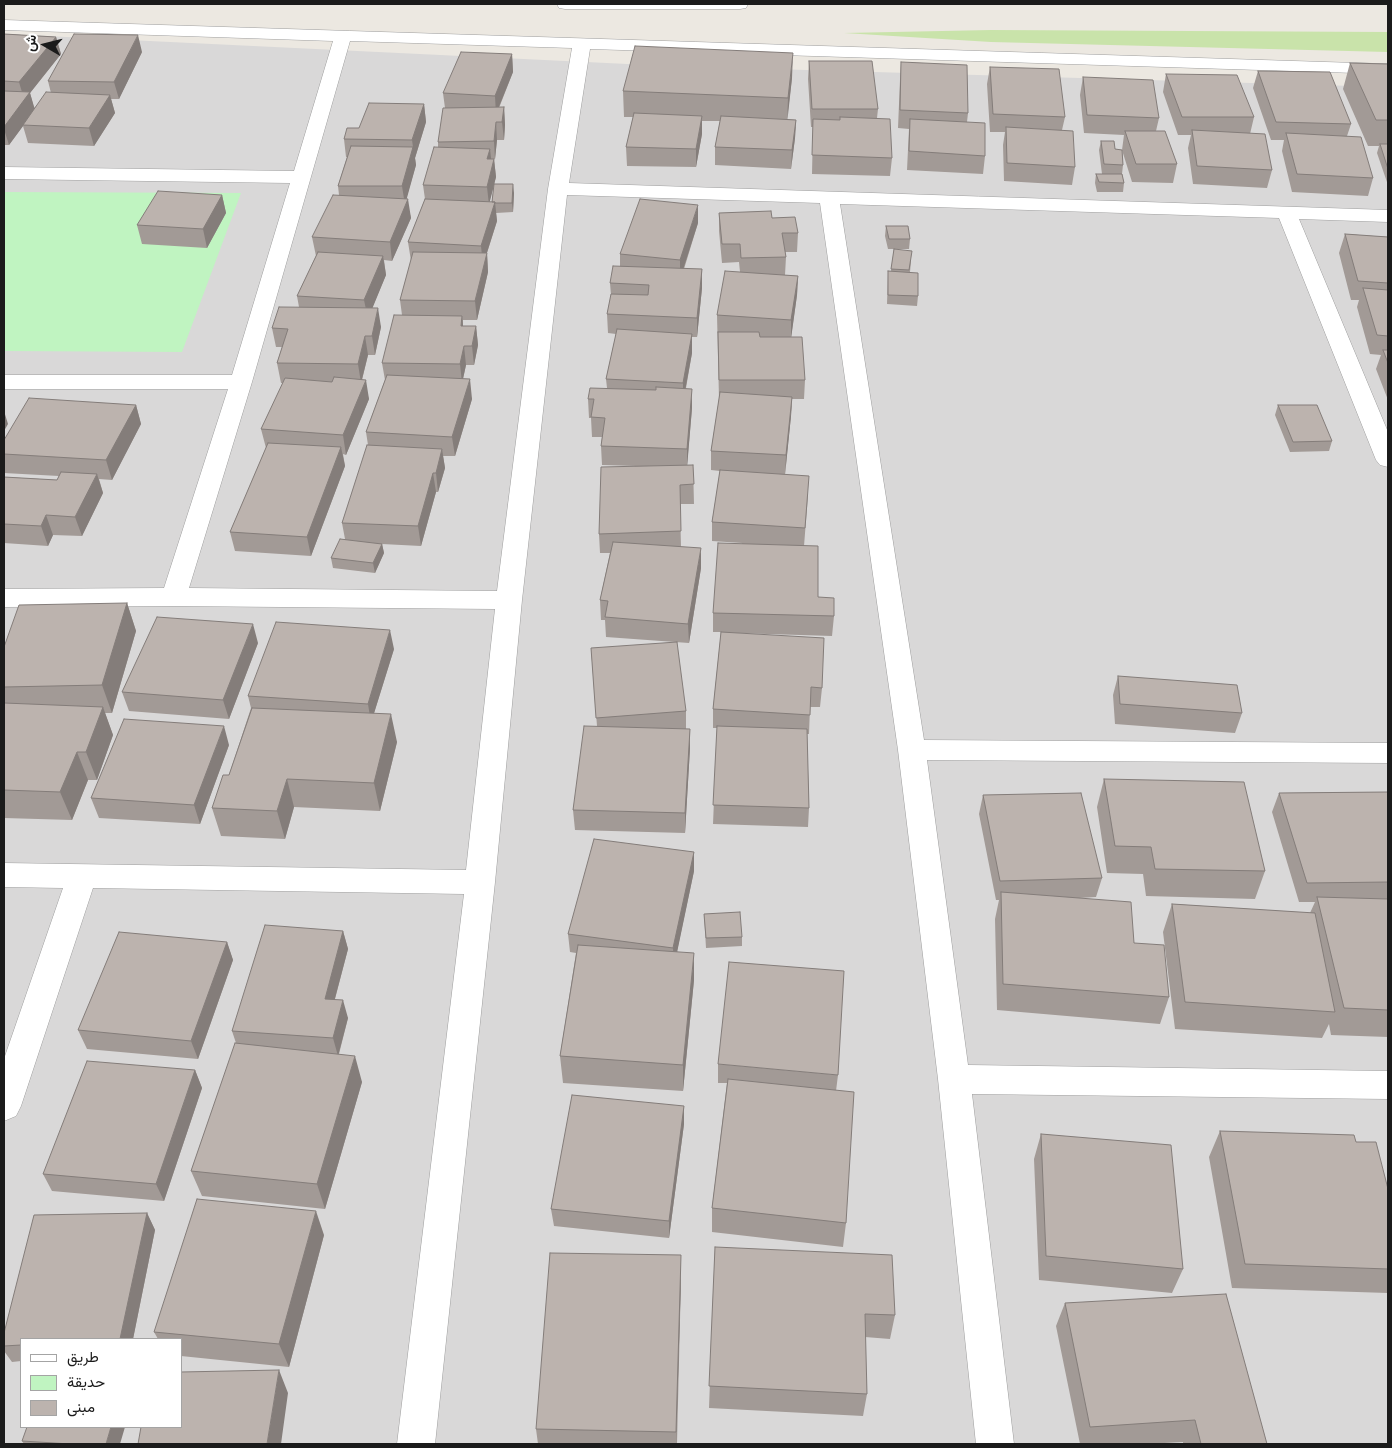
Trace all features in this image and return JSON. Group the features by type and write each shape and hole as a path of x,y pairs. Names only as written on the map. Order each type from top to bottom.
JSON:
{"street":[{"path":"565,4 740,4"},
{"path":"4,25 1388,69"},
{"path":"174,597 242,382 300,177 343,36"},
{"path":"416,1444 480,882 509,600 558,189 582,43"},
{"path":"4,173 300,177"},
{"path":"558,189 1388,216"},
{"path":"829,197 912,750 954,1079 995,1444"},
{"path":"1287,213 1388,460"},
{"path":"4,382 242,382"},
{"path":"4,598 174,597 509,600"},
{"path":"912,750 1388,753"},
{"path":"4,875 480,882"},
{"path":"4,1106 82,876"},
{"path":"954,1079 1388,1085"}],"shaded area":[{"path":"4,34 669,66 1388,87 1388,1444 4,1444"}],"green space":[{"path":"991,30 1388,32 1388,52 991,42 844,33"},
{"path":"4,192 241,193 182,352 4,351"}],"building":[{"path":"4,34 56,37 19,82 4,81"},
{"path":"74,34 138,35 114,82 48,81"},
{"path":"635,46 793,53 788,98 623,91"},
{"path":"461,52 512,54 495,96 443,93"},
{"path":"809,61 872,61 878,109 812,109"},
{"path":"901,62 967,65 968,113 900,110"},
{"path":"1350,63 1388,64 1388,120 1376,120"},
{"path":"990,67 1059,69 1065,117 993,114"},
{"path":"1258,71 1330,72 1351,124 1276,122"},
{"path":"1166,74 1237,75 1254,117 1182,117"},
{"path":"1083,77 1153,80 1159,118 1087,115"},
{"path":"4,91 30,92 4,127"},
{"path":"46,92 110,95 89,128 23,125"},
{"path":"369,103 424,104 412,140 344,139 347,128 359,128"},
{"path":"504,107 502,122 496,122 494,141 438,142 443,108"},
{"path":"634,113 702,116 696,149 626,147"},
{"path":"721,116 796,120 792,150 715,147"},
{"path":"840,117 890,119 892,158 812,155 813,119 840,120"},
{"path":"910,119 985,123 985,156 909,151"},
{"path":"1006,127 1073,131 1075,167 1007,163"},
{"path":"1192,130 1265,134 1272,170 1197,166"},
{"path":"1125,131 1165,131 1177,164 1136,164"},
{"path":"1286,133 1361,137 1373,178 1297,174"},
{"path":"1101,141 1114,141 1115,149 1122,150 1123,165 1104,164"},
{"path":"1380,144 1388,144 1388,169"},
{"path":"351,146 413,147 402,186 338,186"},
{"path":"434,147 490,149 487,159 494,159 487,187 423,185"},
{"path":"1096,174 1122,174 1124,183 1099,182"},
{"path":"494,184 513,184 512,203 492,202"},
{"path":"158,191 222,195 203,229 137,225"},
{"path":"333,195 408,199 390,242 312,237"},
{"path":"425,199 495,202 481,246 408,242"},
{"path":"640,199 698,205 680,260 620,254"},
{"path":"771,211 772,218 795,217 798,233 782,233 786,257 741,258 740,244 722,244 719,213"},
{"path":"886,226 908,226 910,239 889,239"},
{"path":"1345,234 1388,237 1388,283 1358,281"},
{"path":"894,249 912,251 909,270 891,269"},
{"path":"318,252 383,256 364,300 297,296"},
{"path":"413,252 487,253 475,301 400,300"},
{"path":"613,266 702,269 697,318 607,314 611,294 648,295 649,285 610,283"},
{"path":"725,271 798,276 791,320 717,315"},
{"path":"888,271 918,273 918,296 888,295"},
{"path":"1363,288 1388,290 1388,336 1377,335"},
{"path":"279,307 378,308 372,336 365,336 358,364 277,363 288,329 272,328"},
{"path":"394,315 462,316 461,326 476,326 472,346 464,346 460,364 382,363"},
{"path":"617,329 692,334 683,383 606,379"},
{"path":"718,332 759,332 760,337 802,337 805,380 719,380"},
{"path":"1383,350 1388,350 1388,363"},
{"path":"387,375 470,379 452,437 366,432"},
{"path":"334,377 366,380 343,435 261,429 285,378 332,382"},
{"path":"656,387 692,389 687,449 601,446 605,418 591,417 594,399 588,399 590,388 656,390"},
{"path":"720,392 792,397 786,455 711,451"},
{"path":"29,398 136,405 106,460 4,454 4,440"},
{"path":"1278,405 1317,405 1332,441 1293,442"},
{"path":"268,443 341,447 307,537 230,532"},
{"path":"367,445 442,449 418,526 342,523"},
{"path":"693,465 694,484 680,485 681,531 599,534 601,467"},
{"path":"720,470 809,476 805,528 712,522"},
{"path":"61,472 97,474 75,517 46,515 41,526 4,524 4,477 57,480"},
{"path":"340,539 382,544 373,563 331,558"},
{"path":"613,542 701,548 688,624 605,617 608,601 600,600"},
{"path":"718,543 818,546 818,597 834,598 834,616 713,613"},
{"path":"127,603 102,685 4,687 4,647 19,605"},
{"path":"157,617 253,624 223,700 122,692"},
{"path":"276,622 390,630 368,704 248,696"},
{"path":"721,632 824,638 822,688 811,687 810,715 713,709"},
{"path":"677,642 686,711 596,718 591,648"},
{"path":"1118,676 1237,685 1242,713 1120,704"},
{"path":"4,703 103,707 86,752 77,752 60,792 4,790"},
{"path":"252,708 391,714 374,783 287,779 277,811 212,808 223,775 229,775"},
{"path":"124,719 224,726 194,805 91,798"},
{"path":"584,726 690,729 685,813 573,810"},
{"path":"717,726 807,729 809,808 713,805"},
{"path":"1104,779 1244,782 1265,871 1155,869 1151,847 1115,846"},
{"path":"1388,792 1388,882 1307,883 1279,793"},
{"path":"1081,793 1102,878 1000,881 983,795"},
{"path":"594,839 694,852 673,948 568,934"},
{"path":"1001,892 1131,902 1134,943 1164,945 1169,997 1003,984"},
{"path":"1317,897 1388,899 1388,1010 1344,1008"},
{"path":"1172,904 1315,913 1335,1012 1185,1002"},
{"path":"740,912 742,937 706,938 704,914"},
{"path":"265,925 343,931 325,999 343,1000 333,1038 232,1031"},
{"path":"119,932 227,942 191,1041 78,1030"},
{"path":"578,945 694,953 683,1065 560,1056"},
{"path":"729,962 844,971 838,1075 718,1064"},
{"path":"235,1043 355,1056 317,1184 191,1171"},
{"path":"87,1061 195,1070 156,1184 43,1174"},
{"path":"728,1079 854,1092 846,1223 712,1208"},
{"path":"572,1095 684,1106 669,1221 551,1209"},
{"path":"1220,1131 1354,1135 1356,1142 1376,1142 1388,1189 1388,1269 1245,1264"},
{"path":"1041,1134 1171,1145 1183,1269 1046,1256"},
{"path":"197,1199 316,1211 279,1344 154,1332"},
{"path":"147,1213 120,1338 20,1338 20,1345 4,1346 4,1333 34,1215"},
{"path":"715,1247 892,1255 895,1315 865,1314 867,1394 709,1386"},
{"path":"550,1253 681,1255 676,1432 536,1429"},
{"path":"1226,1294 1267,1444 1201,1444 1195,1420 1090,1427 1065,1303"},
{"path":"279,1370 267,1444 138,1444 141,1428 182,1428 182,1372"},
{"path":"27,1428 111,1428 106,1444 22,1441"}]}
